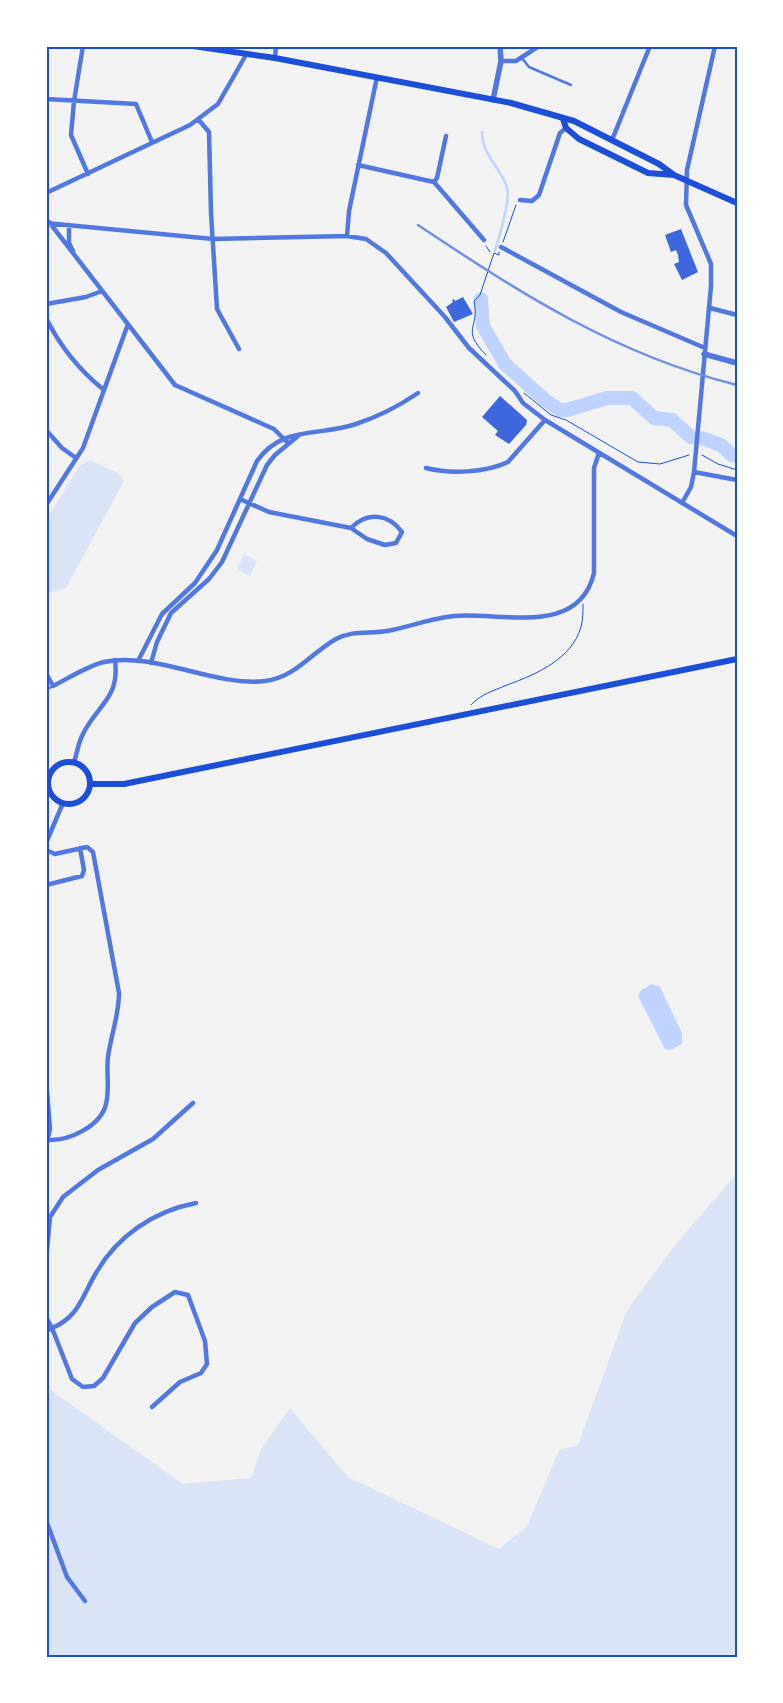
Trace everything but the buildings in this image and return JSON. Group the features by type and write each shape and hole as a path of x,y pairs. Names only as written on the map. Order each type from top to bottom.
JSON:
{"main road":[{"path":"193,46 275,58 516,104 574,121 659,164 674,175"},
{"path":"563,119 566,128 580,139 648,173 674,175 687,179 737,203"},
{"path":"90,784 124,784 737,659"},
{"path":"74,762 86,770 90,784 88,793 81,800 72,804 63,803 52,795 48,787 47,778 52,770 60,764 74,762"}],"street":[{"path":"83,46 74,101 71,135 88,174"},
{"path":"275,58 276,46"},
{"path":"493,100 501,61 500,46"},
{"path":"501,61 516,61 539,46"},
{"path":"612,140 650,46"},
{"path":"682,503 690,487 694,472 704,351 710,308 711,264 686,205 687,179 715,46"},
{"path":"46,193 142,149 152,142 190,126 218,104 247,53"},
{"path":"348,236 348,222 358,165 377,77"},
{"path":"46,99 136,104 152,142"},
{"path":"198,119 209,132 217,309 239,349"},
{"path":"520,200 536,199 544,185 560,133 566,128"},
{"path":"434,182 437,178 446,136"},
{"path":"358,165 434,182 484,240"},
{"path":"47,222 214,239 348,236 366,239 386,254 445,317 469,348 515,391 523,403 545,420 737,536"},
{"path":"47,222 175,385 274,429 288,443"},
{"path":"69,225 70,243 76,258"},
{"path":"501,247 621,312 704,351 737,363"},
{"path":"46,304 86,297 102,291"},
{"path":"710,308 737,315"},
{"path":"46,318 57,339 87,376 104,390"},
{"path":"46,505 83,448 128,324"},
{"path":"138,661 162,614 203,573 217,550 257,461 267,447 284,437 354,425 387,412 418,393"},
{"path":"426,468 442,472 492,468 502,465 508,462 545,420"},
{"path":"46,430 62,448 76,458"},
{"path":"151,663 157,642 171,613 209,579 222,562 267,465 288,443 300,435"},
{"path":"46,673 53,686 102,662 115,660 151,663 228,679 263,681 296,670 335,640 353,632 385,631 453,616 551,616 572,609 584,598 591,587 594,573 594,468 599,453"},
{"path":"694,472 737,480"},
{"path":"240,499 269,512 351,528 366,539 385,545 396,543 402,532 395,522 386,517 366,517 351,528"},
{"path":"74,762 82,735 110,695 117,676 115,660"},
{"path":"46,843 63,803"},
{"path":"46,850 55,854 87,847 93,852 119,993 119,1010 108,1060 107,1096 104,1110 92,1124 75,1135 47,1143 50,1129 46,1079"},
{"path":"46,885 82,876 84,870 80,848"},
{"path":"46,1261 50,1217 62,1197 98,1170 153,1139 192,1103"},
{"path":"46,1331 72,1316 102,1263 127,1235 166,1212 196,1203"},
{"path":"46,1317 72,1380 88,1388 94,1386 103,1378 126,1336 142,1316 176,1292 188,1295 205,1341 207,1364 201,1373 180,1382 152,1407"},
{"path":"46,1520 67,1577 85,1602"}],"lane":[{"path":"522,58 529,67 571,85"},
{"path":"46,690 53,686"}],"path":[{"path":"475,343 471,330 476,313 474,301 480,295 494,253 499,255 517,200 520,200"},
{"path":"484,240 490,252"},
{"path":"551,415 566,420 641,462 660,464 696,454 737,470"},
{"path":"462,715 479,696 550,667 580,628 584,598"}],"shaded area":[{"path":"90,460 118,473 124,481 66,588 46,594 46,520 79,466"},
{"path":"244,554 257,561 250,576 237,569"},
{"path":"737,1173 737,1657 46,1657 46,1387 183,1484 251,1478 261,1449 290,1408 348,1477 499,1549 527,1526 559,1450 578,1445 627,1310 675,1245"}],"water":[{"path":"652,984 660,987 682,1033 682,1044 670,1050 665,1049 638,996 641,990"}],"waterway":[{"path":"482,132 485,147 504,180 508,193 504,219 495,251"},
{"path":"481,299 483,326 505,364 545,400 560,410 567,410 607,398 632,398 654,418 672,420 691,437"},
{"path":"702,438 721,445 732,455 737,456"}],"railway":[{"path":"418,225 532,298 570,319 650,357 737,385"}]}
